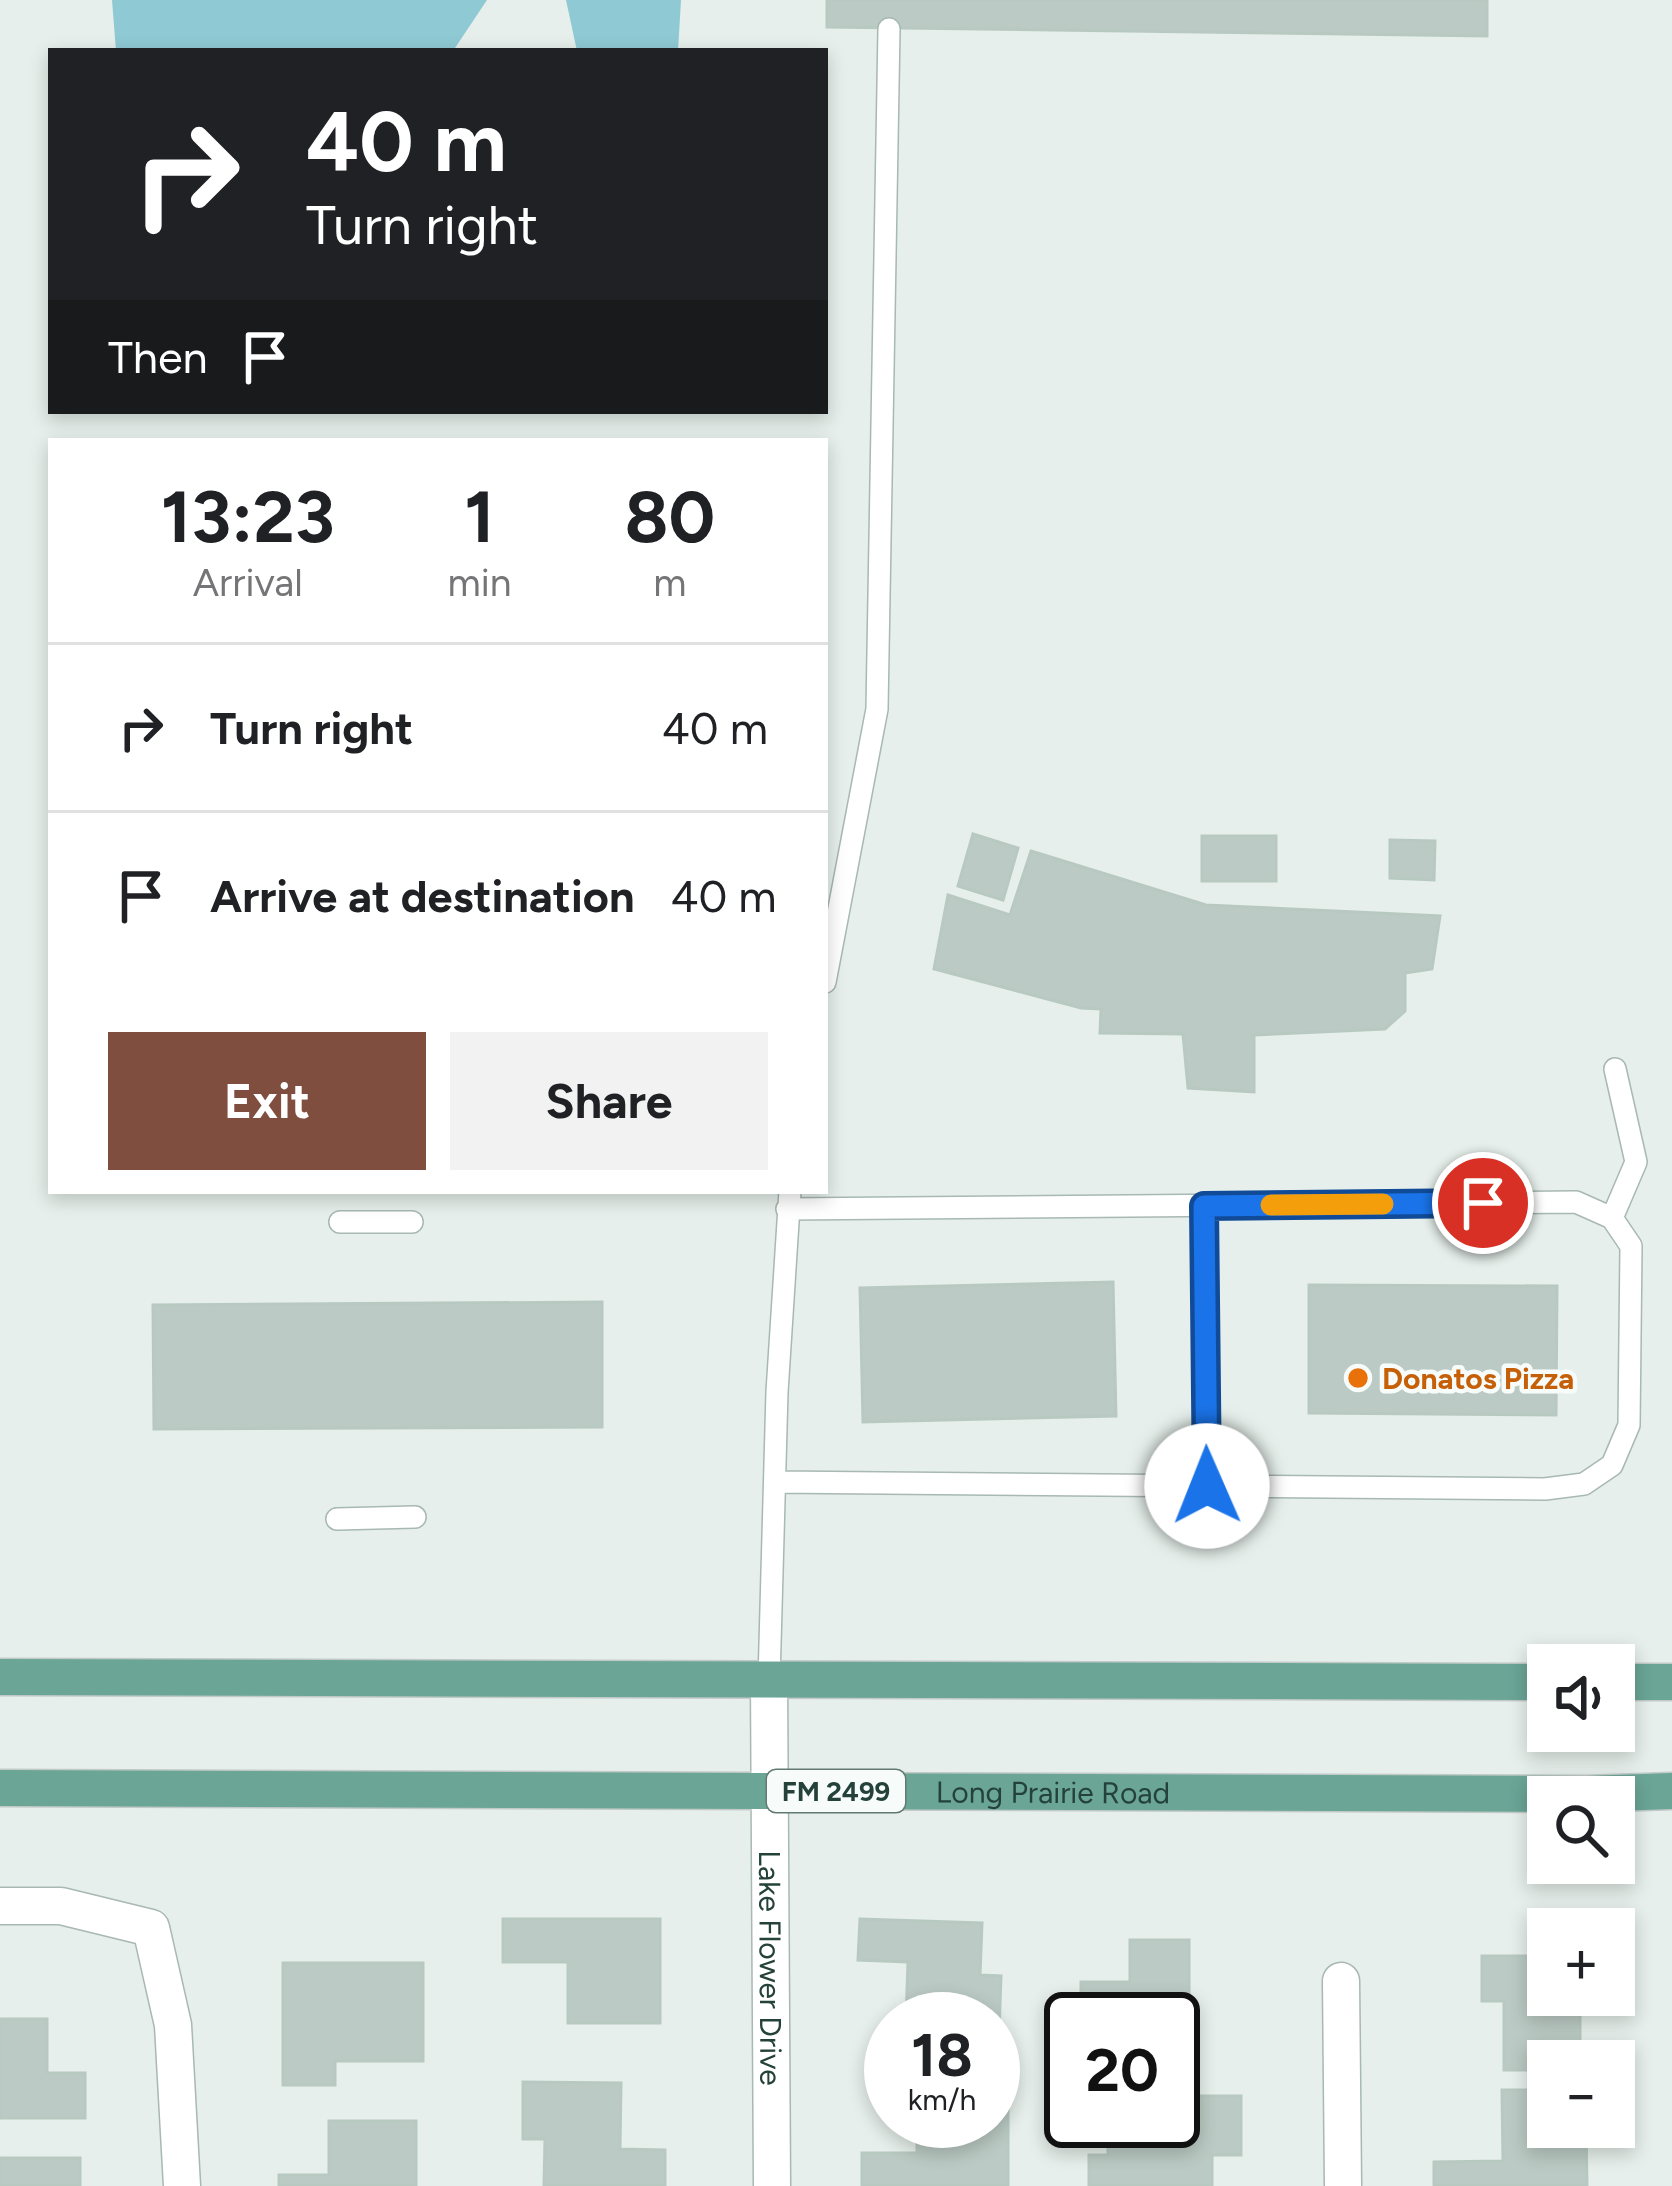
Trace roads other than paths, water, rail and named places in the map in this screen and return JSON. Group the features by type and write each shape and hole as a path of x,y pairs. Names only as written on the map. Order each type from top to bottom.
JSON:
{"main road":[{"path":"0,1677 1527,1682"},
{"path":"1635,1682 1672,1682"},
{"name":"Long Prairie Road","path":"0,1787 1587,1794 1672,1790"}],"street":[{"name":"Lake Flower Drive","path":"770,1679 772,2186"},
{"path":"0,1906 61,1906 151,1928 173,2025 182,2186"},
{"path":"1341,1981 1343,2186"}],"lane":[{"path":"828,950 833,896 877,709 889,28"},
{"path":"1612,1218 1636,1162 1615,1069"},
{"path":"770,1679 775,1482 788,1200 1204,1206 1576,1202 1612,1218 1631,1246 1629,1425 1612,1465 1584,1484 1546,1489 775,1482"},
{"path":"1204,1206 1207,1486"},
{"path":"340,1222 412,1222"},
{"path":"337,1519 415,1517"}],"water":[{"path":"112,0 487,0 455,48 116,48"},
{"path":"566,0 681,0 678,48 576,48"}],"place":[{"name":"Donatos Pizza","path":"1358,1378"}]}
